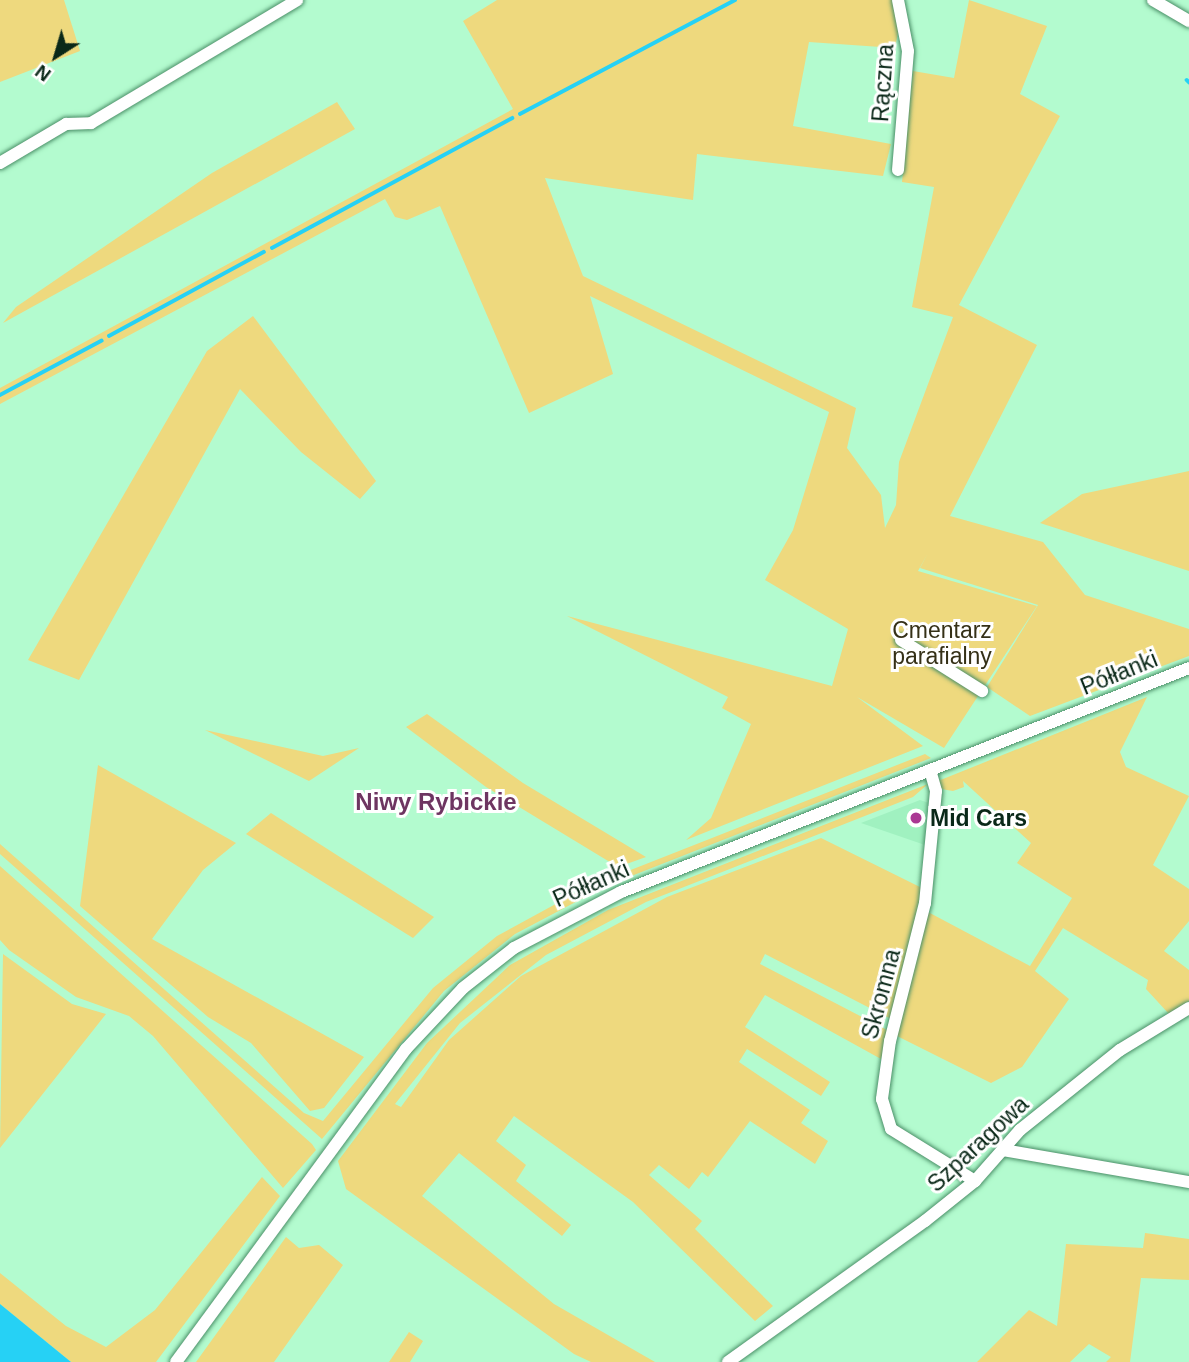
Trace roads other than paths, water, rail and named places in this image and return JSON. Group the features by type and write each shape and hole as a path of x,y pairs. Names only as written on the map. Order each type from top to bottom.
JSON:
{"street":[{"path":"0,163 66,124 91,123 297,0"},
{"name":"Rączna","path":"898,0 908,51 898,170"},
{"path":"1153,0 1189,21"},
{"path":"901,640 982,691"},
{"name":"Półłanki","path":"176,1362 426,1026 514,948 621,892 1189,668"},
{"name":"Skromna","path":"930,771 936,791 925,903 890,1041 882,1099 891,1129 975,1181"},
{"name":"Szparagowa","path":"729,1362 975,1181 1003,1150 1120,1050 1189,1008"},
{"path":"1003,1150 1189,1182"}],"water":[{"path":"0,1304 71,1362 0,1362"}],"waterway":[{"path":"520,114 735,0"},
{"path":"272,248 512,118"},
{"path":"109,336 264,252"},
{"path":"0,395 101,341"}],"place":[{"name":"Mid Cars","path":"916,818"}],"district":[{"name":"Niwy Rybickie","path":"436,802"}],"park label":[{"name":"Cmentarz parafialny","path":"942,643"}]}
